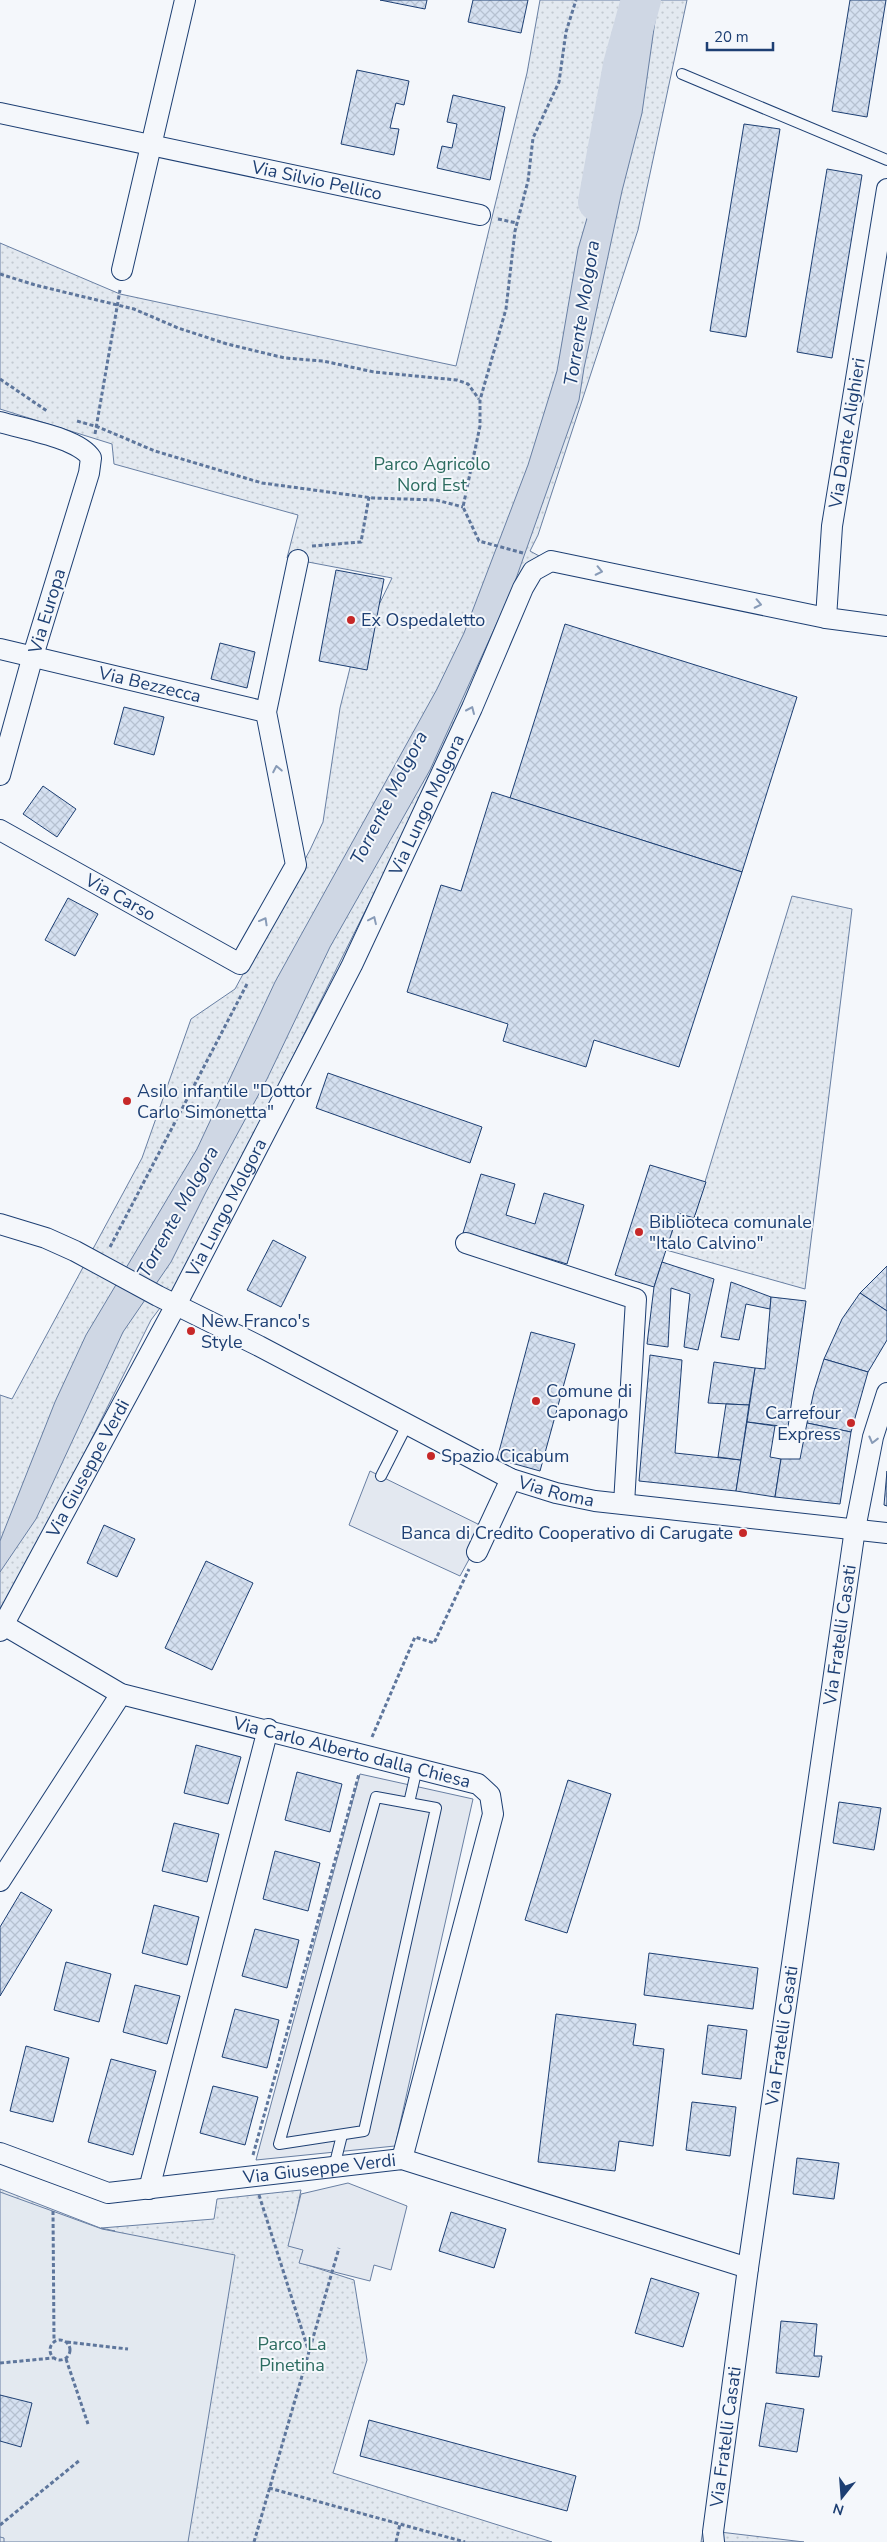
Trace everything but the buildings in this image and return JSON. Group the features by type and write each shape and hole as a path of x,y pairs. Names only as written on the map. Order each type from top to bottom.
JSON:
{"street":[{"path":"122,270 184,0"},
{"name":"Via Silvio Pellico","path":"0,113 480,215"},
{"name":"Via Dante Alighieri","path":"826,618 832,526 887,188"},
{"name":"Via Europa","path":"0,422 69,442 84,450 91,458 89,473 32,659 0,775"},
{"path":"240,964 296,865 266,712 298,560"},
{"name":"Via Lungo Molgora","path":"176,1305 352,965 472,708 532,571 552,561 826,618"},
{"path":"826,618 887,626"},
{"name":"Via Bezzecca","path":"0,650 32,659 266,712"},
{"name":"Via Carso","path":"0,830 240,964"},
{"name":"Via Roma","path":"0,1224 46,1238 101,1265 511,1478 556,1493 624,1504 887,1533"},
{"path":"466,1243 636,1299 624,1504"},
{"name":"Via Giuseppe Verdi","path":"2,1628 176,1305"},
{"name":"Via Fratelli Casati","path":"714,2542 713,2532 748,2268 855,1529 871,1445 887,1393"},
{"path":"477,1552 511,1478"},
{"name":"Via Carlo Alberto dalla Chiesa","path":"2,1628 121,1694 268,1729 478,1784 490,1795 493,1814 402,2159"},
{"path":"0,1881 121,1694"},
{"path":"149,2189 268,1729"},
{"name":"Via Giuseppe Verdi","path":"0,2153 108,2194 402,2159 748,2268"}],"lane":[{"path":"682,74 887,160"},
{"path":"381,1476 408,1423"},
{"path":"409,1803 417,1768"},
{"path":"376,1798 436,1808 364,2131 342,2135 279,2144 376,1798"},
{"path":"334,2167 342,2135"}],"path":[{"path":"529,555 479,541 463,507 480,426 480,400 506,309 515,231 528,181 533,138 559,82 566,32 576,0"},
{"path":"98,426 119,304 122,270"},
{"path":"0,274 34,285 119,304 178,328 227,344 285,358 323,361 374,372 457,380 468,384 480,400"},
{"path":"0,379 36,405 50,412"},
{"path":"74,420 98,426 156,451 232,476 296,489 369,497 436,500 463,507"},
{"path":"298,560 303,547 361,542 369,497"},
{"path":"101,1265 248,982 240,964"},
{"path":"309,2352 253,2177 251,2159 364,1754 415,1638 434,1643 477,1552"},
{"path":"53,2211 54,2341"},
{"path":"254,2542 339,2248"},
{"path":"53,2358 50,2353 50,2346 54,2341 60,2339 66,2342 128,2350"},
{"path":"0,2362 53,2358 60,2361 66,2359 70,2354 70,2347 66,2342"},
{"path":"66,2359 88,2424"},
{"path":"0,2525 80,2460"},
{"path":"269,2488 465,2542"},
{"path":"396,2542 400,2524"}],"green space":[{"name":"Parco Agricolo Nord Est","path":"540,0 687,0 638,230 538,535 530,551 541,557 184,1276 151,1320 10,1602 0,1617 0,1395 12,1399 142,1158 191,1019 235,989 310,850 323,822 340,708 352,660 392,578 287,558 298,515 114,464 112,444 0,409 0,243 120,294 456,366 527,73"},
{"path":"792,896 852,909 805,1289 666,1250 678,1213 694,1218"},
{"name":"Parco La Pinetina","path":"0,2189 108,2231 115,2231 101,2228 214,2219 217,2199 301,2190 290,2245 304,2250 301,2263 354,2280 367,2360 333,2473 552,2542 0,2542"},
{"path":"0,2192 102,2229 235,2255 188,2542 4,2542 4,2538 0,2537"},
{"path":"703,2530 804,2542 701,2542"}],"shaded area":[{"path":"370,1471 486,1528 460,1576 349,1525"},
{"path":"360,1774 473,1799 395,2146 256,2160"},
{"path":"348,2183 407,2206 391,2270 374,2265 370,2281 299,2263 303,2250 288,2246 301,2194"}],"water":[{"name":"Torrente Molgora","path":"631,0 658,0 642,113 622,191 584,368 579,400 512,590 430,770 330,947 267,1079 206,1192 171,1262 123,1332 36,1519 0,1572 0,1541 55,1402 86,1335 197,1149 275,982 437,689 464,633 528,465 557,371 578,249 614,126"}],"waterway":[{"name":"Torrente Molgora","path":"598,202 623,65 641,0"}],"place":[{"name":"Ex Ospedaletto","path":"351,620"},
{"name":"Asilo infantile \"Dottor Carlo Simonetta\"","path":"127,1101"},
{"name":"Biblioteca comunale \"Italo Calvino\"","path":"639,1232"},
{"name":"New Franco's Style","path":"191,1331"},
{"name":"Comune di Caponago","path":"536,1401"},
{"name":"Carrefour Express","path":"851,1423"},
{"name":"Spazio Cicabum","path":"431,1456"},
{"name":"Banca di Credito Cooperativo di Carugate","path":"743,1533"}]}
